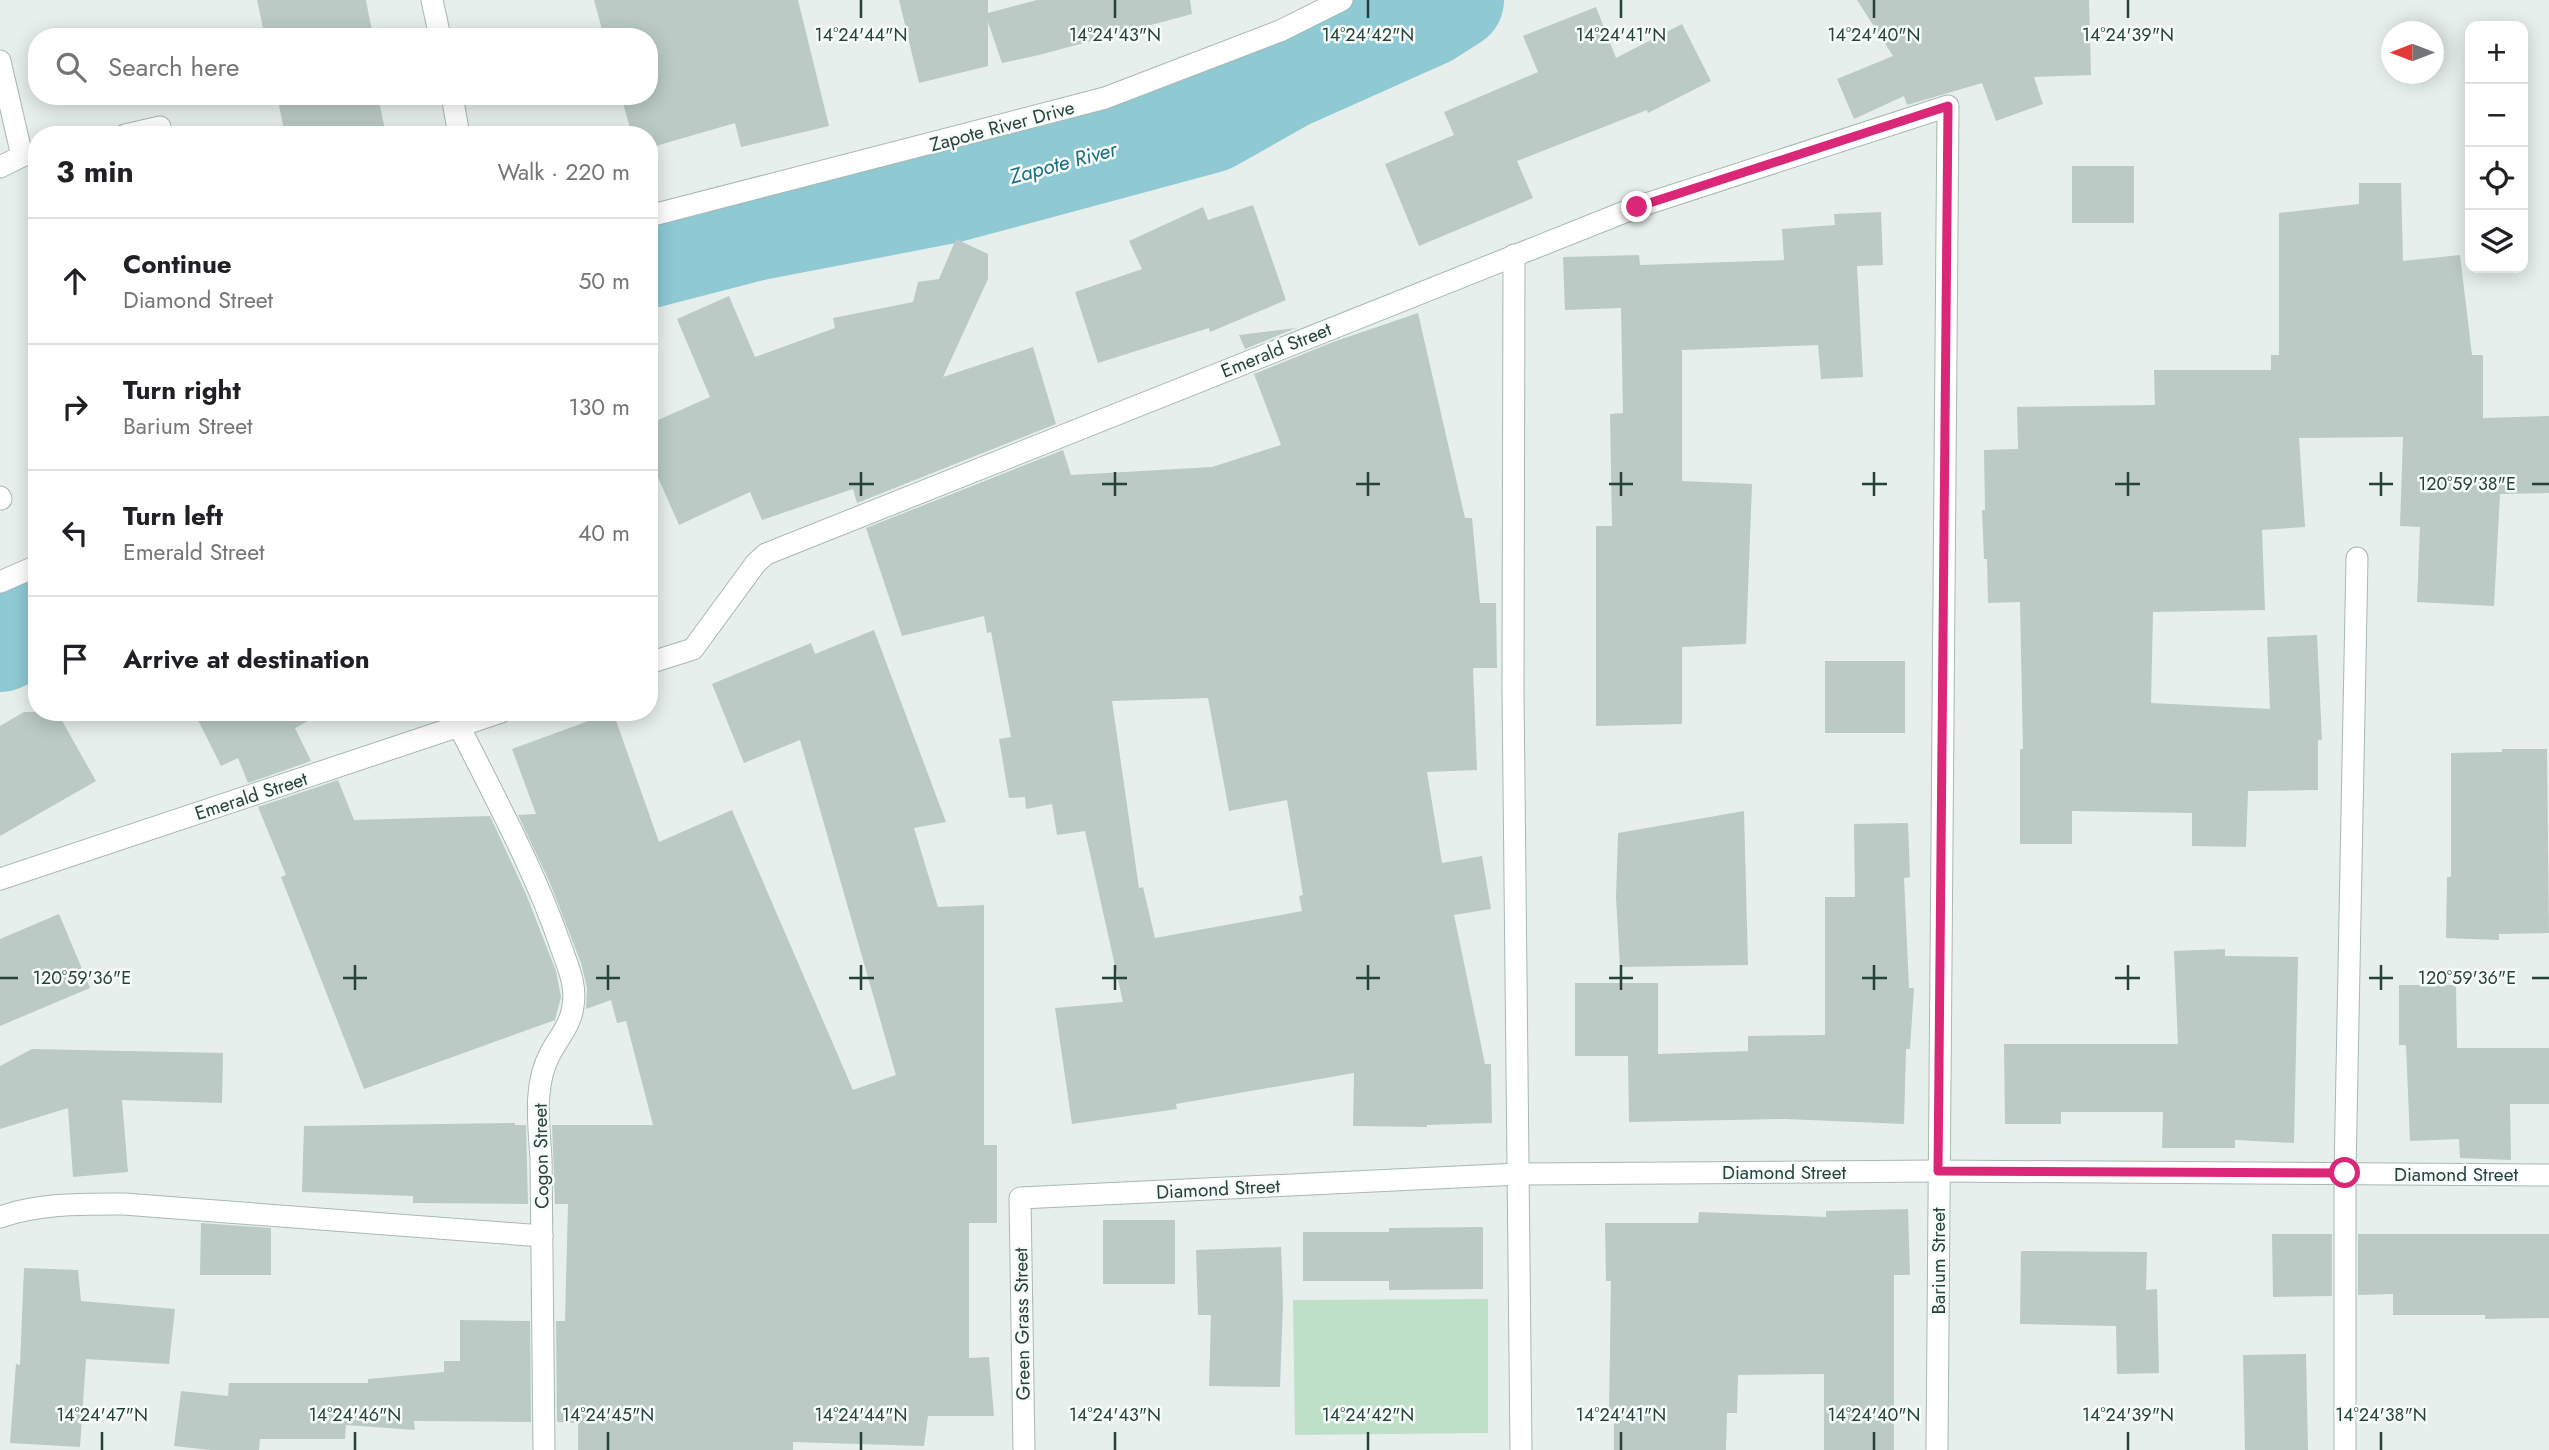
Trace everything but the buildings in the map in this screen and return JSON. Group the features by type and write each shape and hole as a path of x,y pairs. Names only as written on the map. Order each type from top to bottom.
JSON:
{"street":[{"path":"432,0 438,28"},
{"name":"Zapote River Drive","path":"658,214 1105,98 1280,31 1342,0"},
{"path":"0,61 28,151"},
{"path":"454,105 457,126"},
{"name":"Emerald Street","path":"658,660 693,649 756,563 766,554 1637,207 1948,106"},
{"name":"Barium Street","path":"1937,1450 1948,106"},
{"path":"0,167 28,154"},
{"path":"1514,254 1513,690 1521,1450"},
{"path":"2345,1450 2345,1173 2357,558"},
{"path":"0,582 28,570"},
{"name":"Emerald Street","path":"0,879 474,721"},
{"name":"Cogon Street","path":"459,726 521,849 554,925 573,982 573,1007 565,1030 549,1055 541,1083 538,1116 544,1450"},
{"name":"Diamond Street","path":"1020,1198 1519,1174 1938,1171 2549,1175"},
{"name":"Green Grass Street","path":"1020,1198 1024,1450"},
{"path":"0,1217 24,1209 63,1203 124,1203 542,1236"}],"green space":[{"path":"1488,1299 1488,1433 1295,1435 1293,1300"}],"waterway":[{"name":"Zapote River","path":"658,256 754,231 946,194 1210,123 1288,79 1429,16 1454,0"},
{"name":"Zapote River","path":"0,642 28,629"}],"route":[{"path":"1637,207 1948,106 1938,1171 2345,1173"}]}
